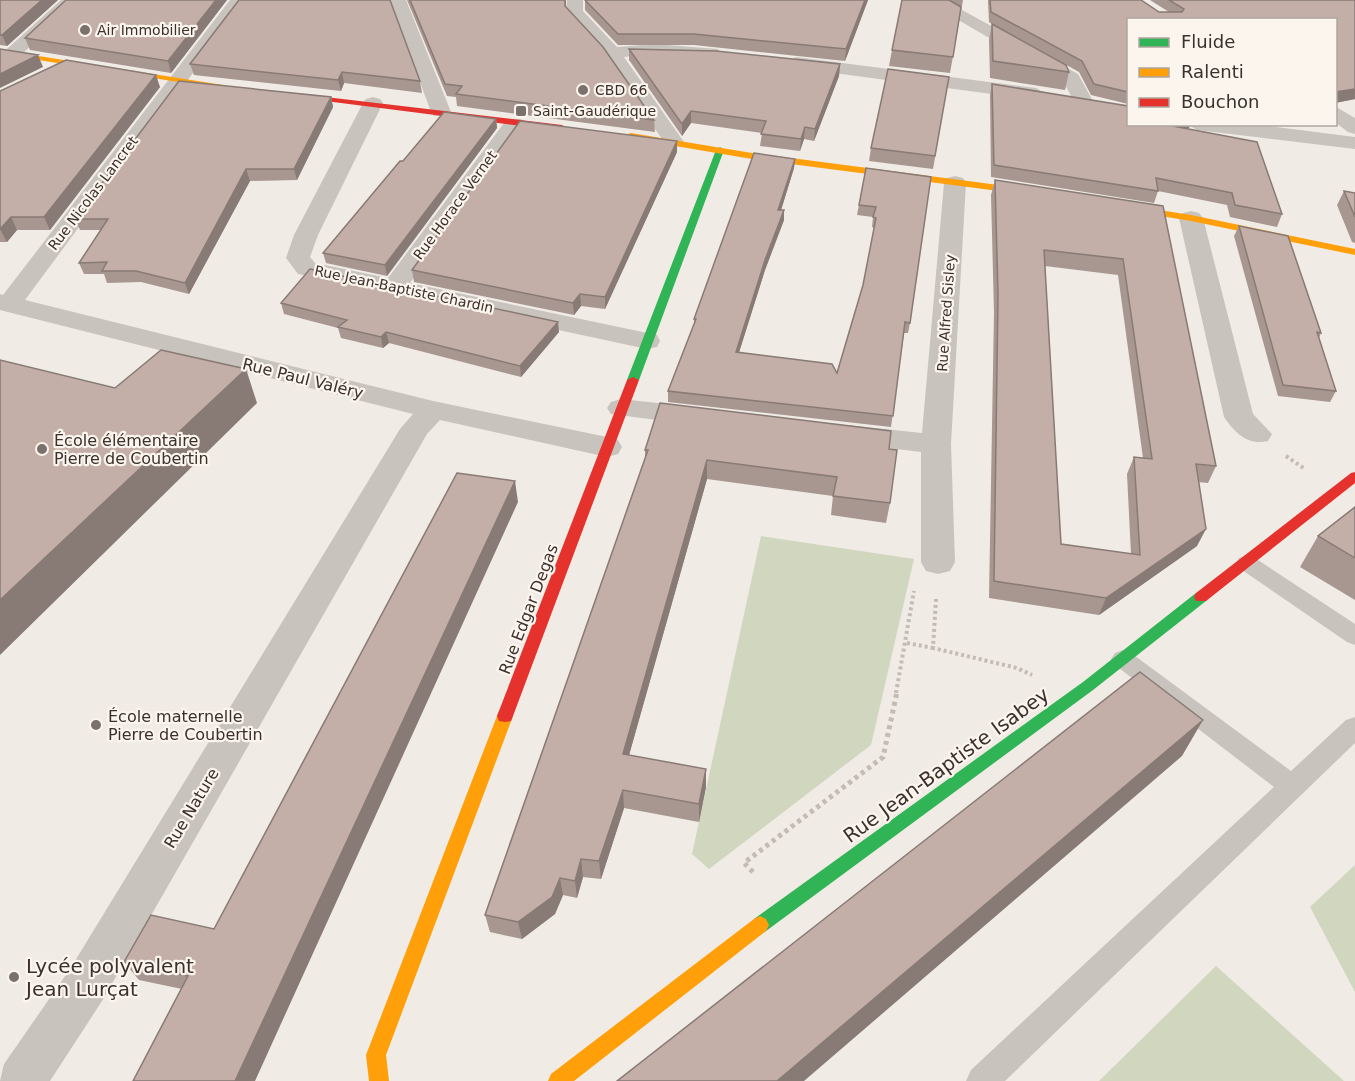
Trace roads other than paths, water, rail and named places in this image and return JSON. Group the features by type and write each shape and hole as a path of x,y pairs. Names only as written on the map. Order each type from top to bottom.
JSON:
{"street":[{"path":"6,52 71,0"},
{"name":"Rue Nicolas Lancret","path":"4,303 178,82 239,0"},
{"path":"398,0 441,112"},
{"path":"575,0 574,12 612,53 674,142"},
{"path":"932,0 1071,78 1083,101"},
{"path":"612,53 655,49 726,55"},
{"path":"6,52 178,82 239,88"},
{"path":"774,60 1106,105"},
{"path":"40,77 67,63"},
{"path":"273,92 581,131"},
{"name":"Rue Jean-Baptiste Chardin","path":"374,103 306,235 298,258 308,269 647,341"},
{"path":"1337,114 1355,128"},
{"name":"Rue Horace Vernet","path":"395,286 514,123"},
{"path":"1212,126 1345,144 1355,143"},
{"path":"615,135 1053,196"},
{"name":"Rue Edgar Degas","path":"379,1081 376,1055 720,150"},
{"name":"Rue Alfred Sisley","path":"938,562 936,444 955,183"},
{"path":"1110,205 1191,218 1355,252"},
{"path":"1191,218 1239,417 1257,434"},
{"name":"Rue Paul Valéry","path":"4,303 433,410 607,447"},
{"path":"621,408 726,420"},
{"name":"Rue Nature","path":"21,1081 86,985 415,429 433,410"},
{"path":"819,430 936,444"},
{"name":"Rue Jean-Baptiste Isabey","path":"558,1081 786,905 1123,659 1355,476"}],"lane":[{"path":"1247,563 1355,636"},
{"path":"1123,659 1292,786"},
{"path":"982,1081 1355,727"}],"place":[{"name":"Air Immobilier","path":"85,30"},
{"name":"CBD 66","path":"583,90"},
{"name":"Saint-Gaudérique","path":"521,111"},
{"name":"École élémentaire Pierre de Coubertin","path":"42,449"},
{"name":"École maternelle Pierre de Coubertin","path":"96,725"},
{"name":"Lycée polyvalent Jean Lurçat","path":"14,977"}]}
